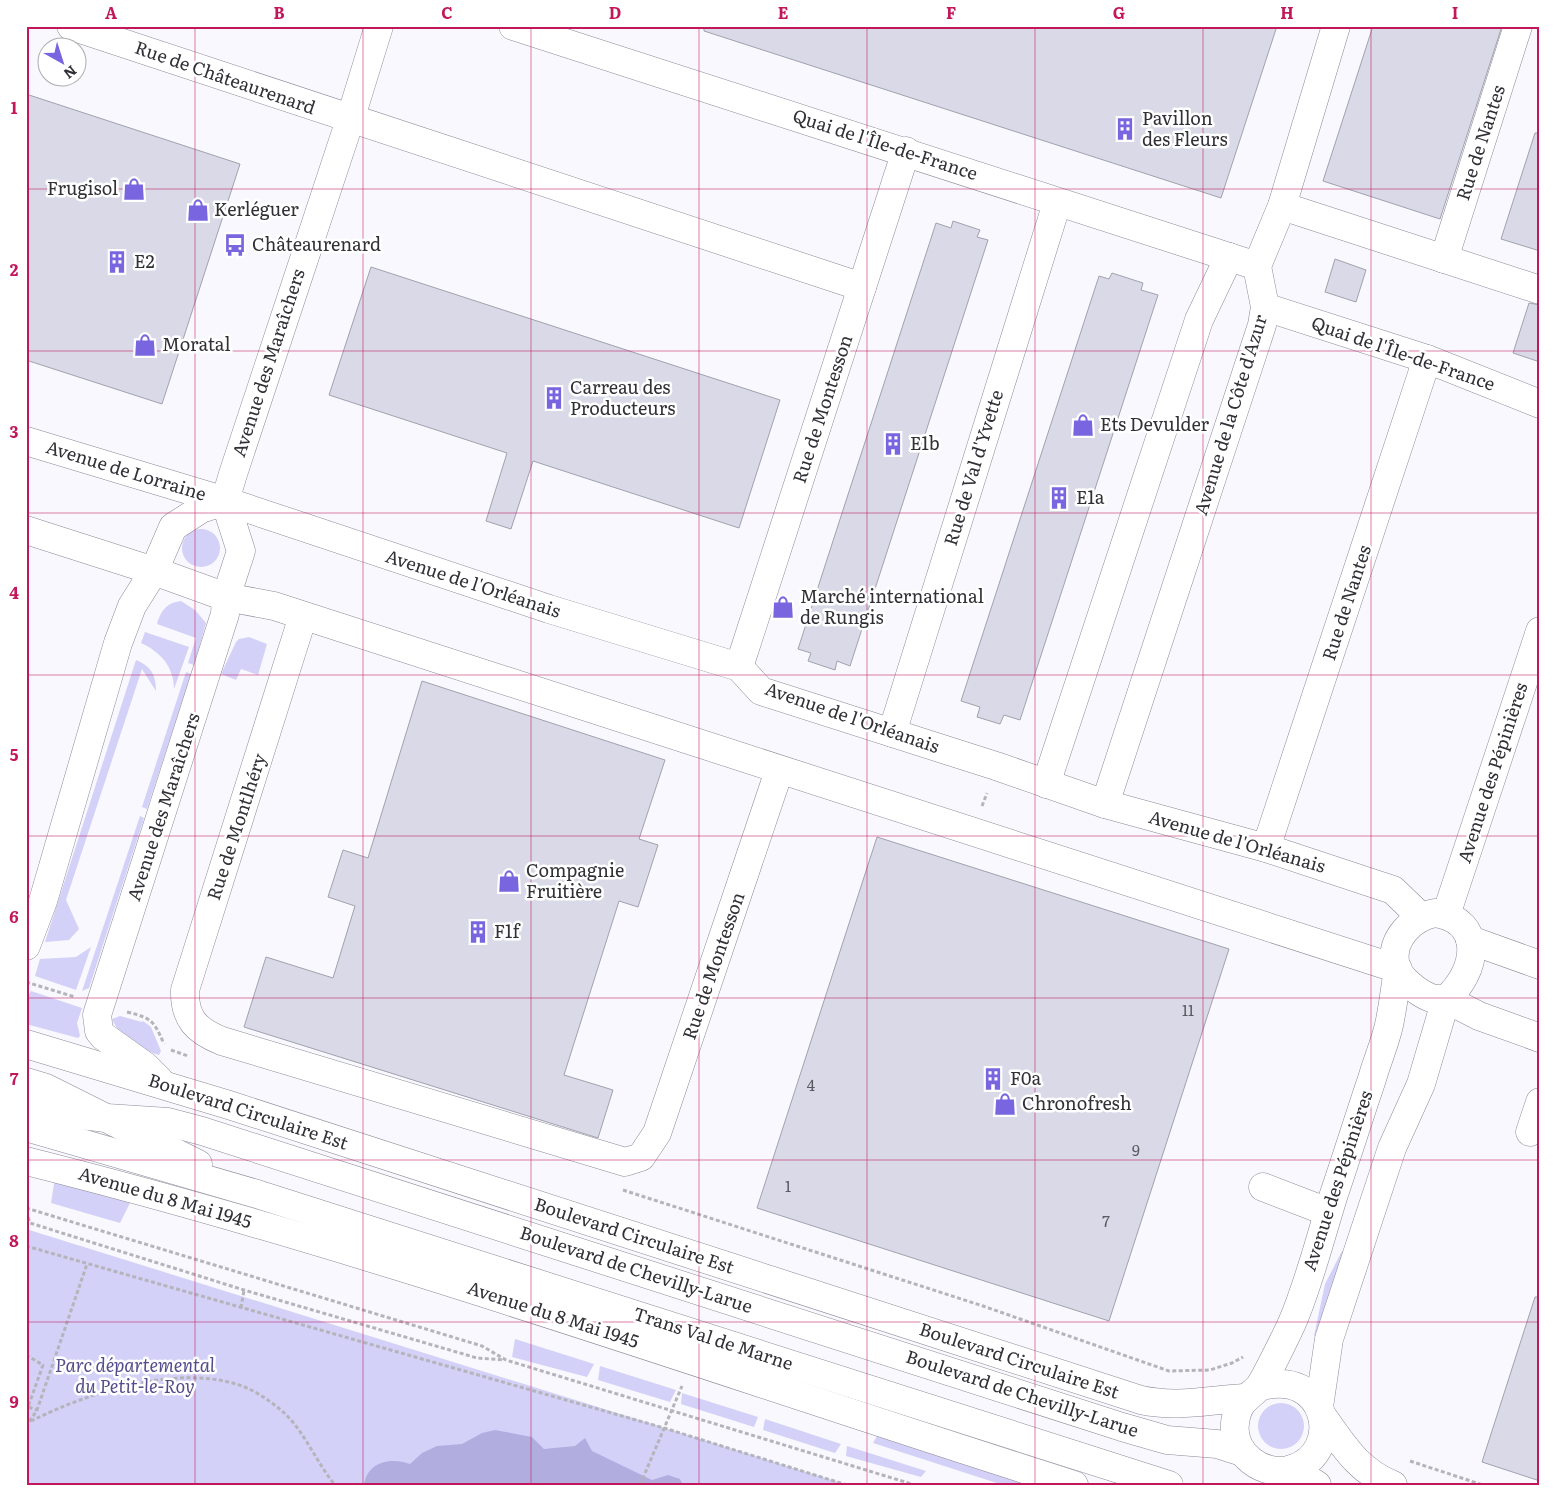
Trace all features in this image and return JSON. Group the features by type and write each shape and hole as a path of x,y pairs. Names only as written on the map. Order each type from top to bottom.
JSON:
{"street":[{"name":"Rue de Châteaurenard","path":"71,26 350,120 862,288"},
{"name":"Avenue des Maraîchers","path":"165,1086 145,1066 103,1036 98,1026 100,1005 226,614 226,598 241,551 225,501 379,26"},
{"name":"Quai de l'Île-de-France","path":"513,26 906,151 1057,203 1257,266"},
{"path":"1257,266 1282,206 1336,26"},
{"name":"Rue de Nantes","path":"1444,259 1518,26"},
{"name":"Rue de Montesson","path":"739,667 906,151"},
{"name":"Rue de Val d'Yvette","path":"892,733 1057,203"},
{"path":"1282,206 1540,290"},
{"path":"1046,784 1199,320 1229,257"},
{"name":"Avenue de la Côte d'Azur","path":"1105,804 1262,325 1264,306 1257,266"},
{"name":"Quai de l'Île-de-France","path":"1264,306 1427,359 1540,404"},
{"name":"Rue de Nantes","path":"1266,848 1427,359"},
{"name":"Avenue de Lorraine","path":"26,441 225,501"},
{"path":"26,946 48,883 118,643 132,606 154,571 173,527 201,509 225,501"},
{"name":"Avenue de l'Orléanais","path":"225,501 549,610 739,667 761,691 996,766 1105,804 1266,848 1393,890 1434,916"},
{"path":"26,530 154,571 226,598 274,606 779,771 973,831 1398,969"},
{"name":"Rue de Montlhéry","path":"303,616 185,990 185,1001 190,1017 205,1034 625,1162 642,1157"},
{"name":"Avenue des Pépinières","path":"1434,916 1540,631"},
{"name":"Rue de Montesson","path":"642,1157 657,1133 779,771"},
{"path":"1392,1485 1366,1472 1350,1455 1321,1412 1312,1396 1300,1387 1286,1382 1272,1382 1251,1393 1237,1411 1234,1425 1236,1439 1242,1452 1252,1462 1264,1469 1278,1471 1292,1469 1304,1464 1313,1455 1320,1443 1324,1430 1321,1412 1329,1339 1392,1148 1422,1084 1446,999 1461,981 1469,964 1470,940 1465,929 1457,920 1434,916 1405,930 1400,940 1395,962 1398,969 1418,990 1432,998 1446,999 1479,1016 1540,1038"},
{"path":"1470,940 1540,965"},
{"name":"Avenue des Pépinières","path":"1251,1393 1292,1324 1389,1025 1398,969"},
{"name":"Boulevard Circulaire Est","path":"26,1044 165,1086 1142,1400 1179,1405 1251,1393"},
{"path":"26,1082 46,1088 257,1194"},
{"path":"1530,1132 1540,1102"},
{"name":"Boulevard de Chevilly-Larue","path":"26,1109 107,1118 168,1122 202,1130 1122,1427 1173,1441 1217,1444 1242,1452"},
{"path":"26,1127 257,1194"},
{"name":"Avenue du 8 Mai 1945","path":"26,1161 153,1193 498,1296 1074,1485"},
{"path":"1262,1187 1328,1212"},
{"name":"Trans Val de Marne","path":"257,1194 1170,1485"},
{"path":"1292,1469 1317,1485"}],"path":[{"path":"973,831 996,766"},
{"path":"26,982 100,1005 148,1017 155,1024 164,1044 173,1052 191,1057"},
{"path":"615,1188 982,1306 1169,1371 1210,1370 1232,1363 1249,1353"},
{"path":"26,1209 30,1222 244,1290 478,1358 506,1360 915,1485"},
{"path":"26,1209 482,1346 506,1360"},
{"path":"26,1246 664,1428 847,1485"},
{"path":"31,1422 37,1410 87,1264"},
{"path":"241,1308 244,1290"},
{"path":"26,1355 42,1365 28,1407 37,1410"},
{"path":"26,1427 31,1422 70,1402 140,1383 206,1379 237,1384 262,1396 284,1412 335,1485"},
{"path":"640,1485 681,1389"},
{"path":"1403,1459 1483,1485"}],"green space":[{"path":"201,529 214,535 220,548 214,561 201,567 188,561 182,548 188,535"},
{"path":"181,601 195,610 206,623 194,665 188,663 196,638 157,624 165,608"},
{"path":"145,632 189,647 174,689 172,673 165,661 160,655 141,643"},
{"path":"249,637 267,644 258,675 241,669 236,680 221,674 236,642 239,639"},
{"path":"136,660 152,672 156,691 142,669 66,900 79,929 69,940 45,942"},
{"path":"186,672 191,674 147,809 142,807"},
{"path":"140,816 144,818 89,988 82,991"},
{"path":"91,947 76,990 35,976 40,959 76,957"},
{"path":"31,991 82,1008 77,1023 80,1036 78,1038 26,1024 26,999"},
{"path":"120,1016 143,1021 151,1027 161,1051 159,1055 137,1046 120,1032 112,1019"},
{"path":"55,1178 132,1199 120,1223 51,1203"},
{"name":"Parc départemental du Petit-le-Roy","path":"26,1229 848,1485 26,1485"},
{"path":"1342,1251 1346,1253 1317,1336 1314,1336 1325,1284"},
{"path":"515,1339 594,1364 587,1377 512,1357"},
{"path":"600,1366 676,1390 670,1402 598,1380"},
{"path":"682,1393 758,1417 754,1427 681,1404"},
{"path":"1276,1403 1286,1403 1298,1409 1303,1417 1303,1435 1298,1443 1290,1448 1276,1449 1268,1446 1261,1439 1258,1431 1258,1421 1261,1413 1268,1406"},
{"path":"765,1419 841,1444 835,1453 763,1430"},
{"path":"877,1436 1036,1485 1003,1485 873,1443"},
{"path":"847,1446 926,1471 921,1477 846,1456"}],"shaded area":[{"path":"495,1430 532,1437 544,1449 575,1446 585,1438 592,1451 652,1480 668,1475 680,1479 683,1485 364,1485 370,1471 381,1463 396,1461 410,1464 422,1453 437,1446 462,1444 482,1433"}],"building":[{"name":"Pavillon des Fleurs","path":"704,26 1277,26 1221,198 704,31"},
{"path":"1373,26 1502,26 1440,219 1323,181"},
{"name":"E2","path":"26,94 240,164 162,404 26,360"},
{"path":"1535,133 1540,133 1540,251 1501,239"},
{"name":"E1b","path":"953,221 980,230 977,237 988,240 850,666 837,661 835,670 808,661 811,653 798,649 936,223 951,228"},
{"path":"1335,259 1366,270 1356,302 1325,292"},
{"name":"Carreau des Producteurs","path":"371,267 780,400 739,528 533,461 511,529 486,521 507,453 329,395"},
{"name":"E1a","path":"1112,273 1143,283 1141,290 1158,295 1020,720 1004,715 1000,724 977,717 980,707 961,701 1099,276 1109,279"},
{"path":"1529,303 1540,305 1540,362 1513,353"},
{"name":"F1f","path":"422,681 665,760 639,839 658,845 638,907 619,901 564,1075 613,1090 598,1138 244,1027 266,957 333,978 355,906 328,897 343,850 368,858"},
{"name":"F0a","path":"877,837 1229,949 1109,1321 757,1208"},
{"path":"1535,1297 1540,1297 1540,1481 1482,1462"}],"place":[{"name":"Pavillon des Fleurs","path":"1125,129"},
{"name":"Frugisol","path":"134,189"},
{"name":"Kerléguer","path":"198,210"},
{"name":"Châteaurenard","path":"235,245"},
{"name":"E2","path":"117,262"},
{"name":"Moratal","path":"145,345"},
{"name":"Carreau des Producteurs","path":"554,398"},
{"name":"Ets Devulder","path":"1083,425"},
{"name":"E1b","path":"893,444"},
{"name":"E1a","path":"1059,498"},
{"name":"Marché international de Rungis","path":"783,607"},
{"name":"Compagnie Fruitière","path":"509,881"},
{"name":"F1f","path":"478,932"},
{"name":"F0a","path":"993,1079"},
{"name":"Chronofresh","path":"1005,1104"}]}
